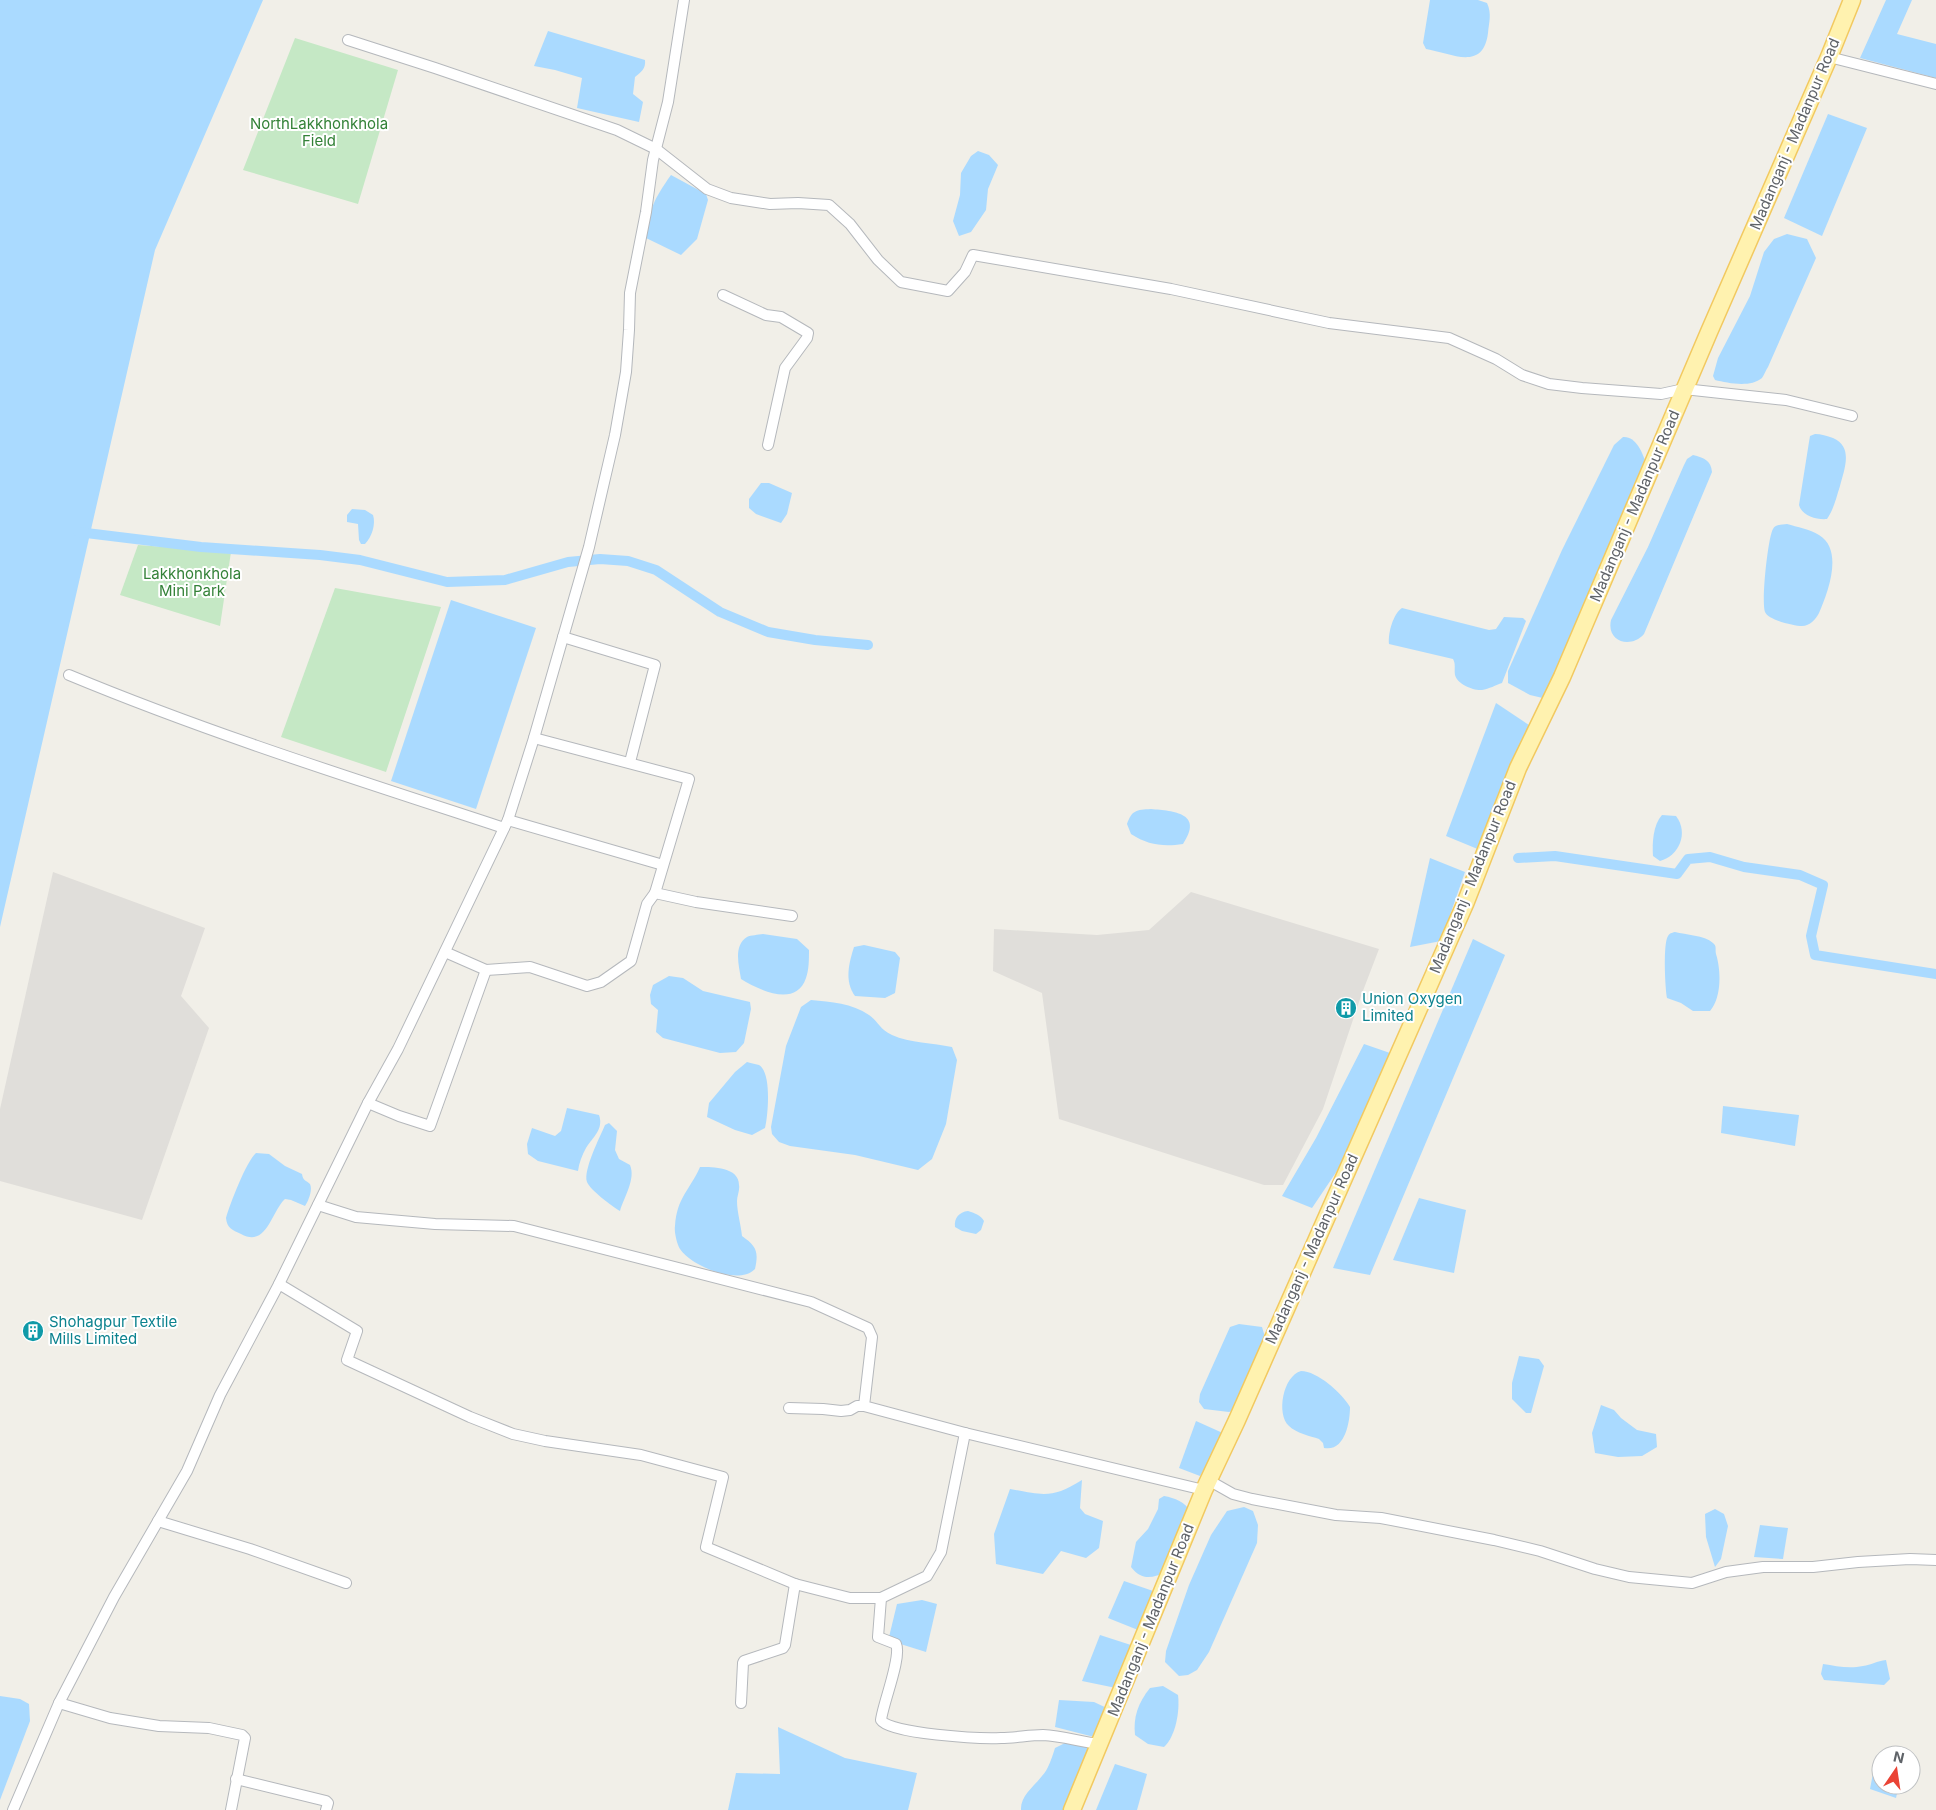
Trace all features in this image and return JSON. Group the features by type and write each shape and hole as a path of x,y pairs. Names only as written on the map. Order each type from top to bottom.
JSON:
{"main road":[{"name":"Madanganj - Madanpur Road","path":"1072,1810 1207,1485 1465,904 1518,768 1562,677 1684,389 1830,57 1852,0"}],"street":[{"path":"13,1810 59,1703 114,1597 187,1471 220,1395 279,1284 368,1103 398,1049 506,824 534,738 579,576 589,547 612,444 624,381 629,330 630,293 656,149 668,102 684,0"},
{"path":"348,40 617,130 656,149 706,189 731,198 770,204 798,202 829,205 850,224 878,260 901,282 948,290 965,272 973,255 1171,289 1329,323 1449,338 1496,359 1522,375 1549,384 1661,394 1684,389 1786,400 1852,416"},
{"path":"1830,57 1936,84"},
{"path":"723,295 766,315 781,317 808,333 807,338 785,368 768,445"},
{"path":"563,637 655,665 630,762"},
{"path":"69,675 109,692 276,753 506,824 663,865"},
{"path":"444,952 486,970 530,967 587,986 598,984 631,961 647,904 655,893 689,779 534,738"},
{"path":"655,893 696,902 792,916"},
{"path":"368,1103 430,1126 486,970"},
{"path":"318,1205 356,1216 435,1224 514,1226 811,1302 868,1328 872,1337 864,1406"},
{"path":"279,1284 357,1331 347,1360 470,1417 513,1434 545,1441 641,1455 723,1477 706,1547 795,1584 850,1598 881,1598 927,1576 941,1552 965,1433"},
{"path":"789,1408 823,1408 842,1411 850,1410 857,1406 864,1406 965,1433 1207,1485 1252,1499 1336,1516 1381,1518 1494,1540 1540,1551 1595,1569 1637,1578 1692,1583 1726,1572 1752,1568 1814,1567 1910,1559 1936,1560"},
{"path":"158,1521 185,1531 250,1549 346,1583"},
{"path":"741,1703 744,1661 783,1648 785,1645 795,1584"},
{"path":"881,1598 878,1637 896,1644 898,1647 882,1710 881,1720 884,1724 911,1731 960,1736 1001,1738 1044,1735 1100,1744"},
{"path":"59,1703 118,1719 173,1727 202,1727 242,1735 245,1738 231,1810"},
{"path":"236,1779 326,1801 328,1804 326,1810"}],"shaded area":[{"path":"53,872 205,928 181,996 209,1028 142,1220 0,1181 0,1109"},
{"path":"1191,892 1379,949 1323,1109 1283,1185 1264,1185 1059,1119 1042,993 993,971 994,929 1097,935 1149,930"}],"green space":[{"name":"NorthLakkhonkhola Field","path":"295,38 398,70 358,204 243,170"},
{"name":"Lakkhonkhola Mini Park","path":"138,545 231,552 220,626 120,595"},
{"path":"335,588 441,607 386,772 281,737"}],"water":[{"path":"0,0 263,0 155,250 0,927"},
{"path":"1430,0 1478,0 1487,3 1490,14 1488,33 1485,45 1480,53 1464,57 1426,49 1423,43"},
{"path":"1886,0 1912,0 1897,34 1936,44 1936,78 1860,58"},
{"path":"548,31 645,60 644,68 635,77 633,94 643,102 639,122 577,108 582,78 534,66"},
{"path":"1828,114 1867,128 1822,236 1784,218"},
{"path":"978,151 989,155 998,165 988,189 986,210 971,232 959,236 953,221 960,195 961,173 971,156"},
{"path":"671,175 706,194 708,200 697,239 681,255 646,238 653,205"},
{"path":"1787,234 1807,239 1816,258 1768,367 1762,378 1751,383 1739,384 1715,380 1713,376 1718,358 1750,296 1764,252 1774,239"},
{"path":"1815,434 1831,437 1839,442 1844,447 1846,459 1840,486 1827,519 1819,519 1807,515 1799,505 1810,436"},
{"path":"1623,437 1628,437 1635,442 1646,463 1547,699 1530,695 1508,683 1508,671 1562,550 1614,445"},
{"path":"1693,455 1706,460 1712,472 1644,634 1639,639 1633,641 1621,641 1612,634 1610,628 1611,620 1648,547 1684,465 1687,459"},
{"path":"761,483 769,483 792,493 787,514 781,523 756,514 749,508 749,499"},
{"path":"352,509 365,510 373,515 373,530 365,544 361,544 359,540 358,524 347,522 347,515"},
{"path":"1787,524 1819,535 1827,542 1831,551 1832,572 1830,583 1819,613 1816,618 1805,626 1782,622 1771,618 1765,612 1764,583 1771,534 1775,526"},
{"path":"451,600 536,628 476,809 391,781"},
{"path":"1402,608 1489,630 1496,629 1504,617 1523,618 1526,621 1502,683 1482,690 1470,688 1456,678 1453,659 1389,644 1392,624"},
{"path":"1496,703 1529,725 1522,749 1480,850 1446,836"},
{"path":"1151,809 1177,813 1188,820 1190,826 1189,834 1183,844 1156,844 1143,841 1131,834 1127,824 1133,813 1138,810"},
{"path":"1662,815 1676,816 1682,829 1682,836 1677,849 1667,858 1660,861 1653,856 1653,846 1655,829"},
{"path":"1430,858 1465,872 1441,941 1410,947"},
{"path":"1675,932 1705,938 1715,945 1719,968 1719,983 1717,998 1710,1011 1693,1011 1681,1003 1667,998 1665,947 1668,936"},
{"path":"763,934 797,939 809,950 806,978 801,987 794,992 776,994 757,988 741,979 738,962 740,946 747,937"},
{"path":"1473,939 1505,955 1370,1275 1333,1268"},
{"path":"864,945 895,952 900,958 895,993 885,998 855,996 850,984 849,966 854,947"},
{"path":"669,976 683,978 703,991 750,1002 751,1009 744,1043 736,1052 720,1053 663,1038 656,1032 658,1010 651,1004 650,995 653,985"},
{"path":"811,1000 826,1001 856,1008 869,1015 888,1033 899,1038 952,1047 957,1060 946,1124 932,1159 918,1170 855,1155 790,1146 779,1142 772,1134 771,1127 786,1046 801,1007"},
{"path":"1364,1044 1390,1053 1389,1071 1349,1153 1312,1208 1282,1196 1316,1138"},
{"path":"747,1062 759,1065 763,1069 766,1076 768,1095 765,1128 752,1135 735,1130 707,1117 709,1103 735,1072"},
{"path":"1723,1106 1799,1115 1795,1146 1721,1133"},
{"path":"567,1108 599,1115 600,1120 599,1129 585,1151 578,1171 538,1161 528,1154 527,1144 532,1128 555,1136 561,1131"},
{"path":"609,1123 617,1131 615,1150 619,1159 630,1165 632,1176 620,1211 589,1185 586,1177 605,1125"},
{"path":"256,1153 269,1154 285,1166 302,1174 304,1179 310,1184 311,1189 305,1206 285,1199 263,1233 250,1237 230,1228 226,1218 243,1174"},
{"path":"700,1167 724,1169 730,1171 738,1179 737,1205 742,1236 753,1246 757,1258 755,1269 748,1274 727,1275 716,1272 694,1262 679,1247 675,1229 678,1208"},
{"path":"1419,1198 1466,1210 1454,1273 1393,1260"},
{"path":"968,1211 975,1213 984,1221 981,1230 976,1234 962,1231 955,1227 955,1221 958,1216"},
{"path":"1239,1324 1262,1327 1265,1337 1254,1364 1235,1410 1229,1412 1204,1409 1199,1402 1200,1394 1230,1327"},
{"path":"1519,1356 1539,1359 1544,1366 1531,1413 1526,1413 1512,1399 1512,1383"},
{"path":"1301,1371 1314,1375 1328,1384 1341,1395 1350,1407 1345,1435 1337,1445 1331,1448 1324,1448 1323,1443 1319,1439 1295,1431 1285,1420 1282,1405 1283,1396 1290,1380"},
{"path":"1601,1405 1614,1410 1637,1430 1656,1434 1657,1447 1642,1456 1618,1457 1595,1453 1592,1433"},
{"path":"1196,1421 1225,1434 1200,1476 1179,1468"},
{"path":"1082,1480 1080,1508 1085,1514 1103,1521 1099,1548 1086,1558 1061,1551 1043,1574 996,1564 994,1534 1010,1489 1039,1494 1055,1493"},
{"path":"1164,1496 1179,1501 1191,1512 1167,1572 1152,1577 1139,1575 1131,1567 1136,1542 1148,1529 1158,1509 1159,1499"},
{"path":"1244,1507 1253,1511 1258,1525 1257,1543 1209,1652 1197,1670 1188,1675 1179,1676 1165,1662 1166,1651 1189,1585 1211,1535 1227,1511"},
{"path":"1715,1509 1724,1514 1728,1526 1721,1559 1715,1567 1706,1537 1705,1514"},
{"path":"1760,1525 1788,1528 1783,1559 1754,1557"},
{"path":"1124,1581 1156,1592 1143,1632 1108,1618"},
{"path":"922,1600 937,1604 926,1652 894,1642 889,1637 897,1604"},
{"path":"1100,1635 1134,1646 1116,1688 1082,1681"},
{"path":"1886,1660 1890,1679 1884,1685 1824,1680 1821,1674 1823,1664 1853,1667"},
{"path":"1163,1686 1178,1695 1178,1715 1174,1730 1164,1747 1148,1744 1135,1735 1135,1722 1139,1705 1150,1688"},
{"path":"0,1696 20,1699 29,1704 30,1721 0,1800"},
{"path":"1059,1700 1094,1702 1111,1710 1098,1738 1055,1727"},
{"path":"778,1727 845,1758 917,1773 908,1810 728,1810 736,1773 780,1774"},
{"path":"1065,1743 1084,1746 1089,1749 1067,1810 1021,1810 1024,1798 1045,1772 1055,1748"},
{"path":"1115,1764 1147,1774 1137,1810 1096,1810"}],"waterway":[{"path":"78,532 201,547 320,555 360,560 447,582 505,580 568,562 600,559 628,561 656,570 720,612 768,632 815,640 868,645"},
{"path":"1518,858 1555,856 1677,874 1688,859 1710,857 1744,867 1800,875 1823,885 1811,936 1815,955 1936,974"}],"place":[{"name":"Union Oxygen Limited","path":"1346,1008"},
{"name":"Shohagpur Textile Mills Limited","path":"33,1331"}]}
